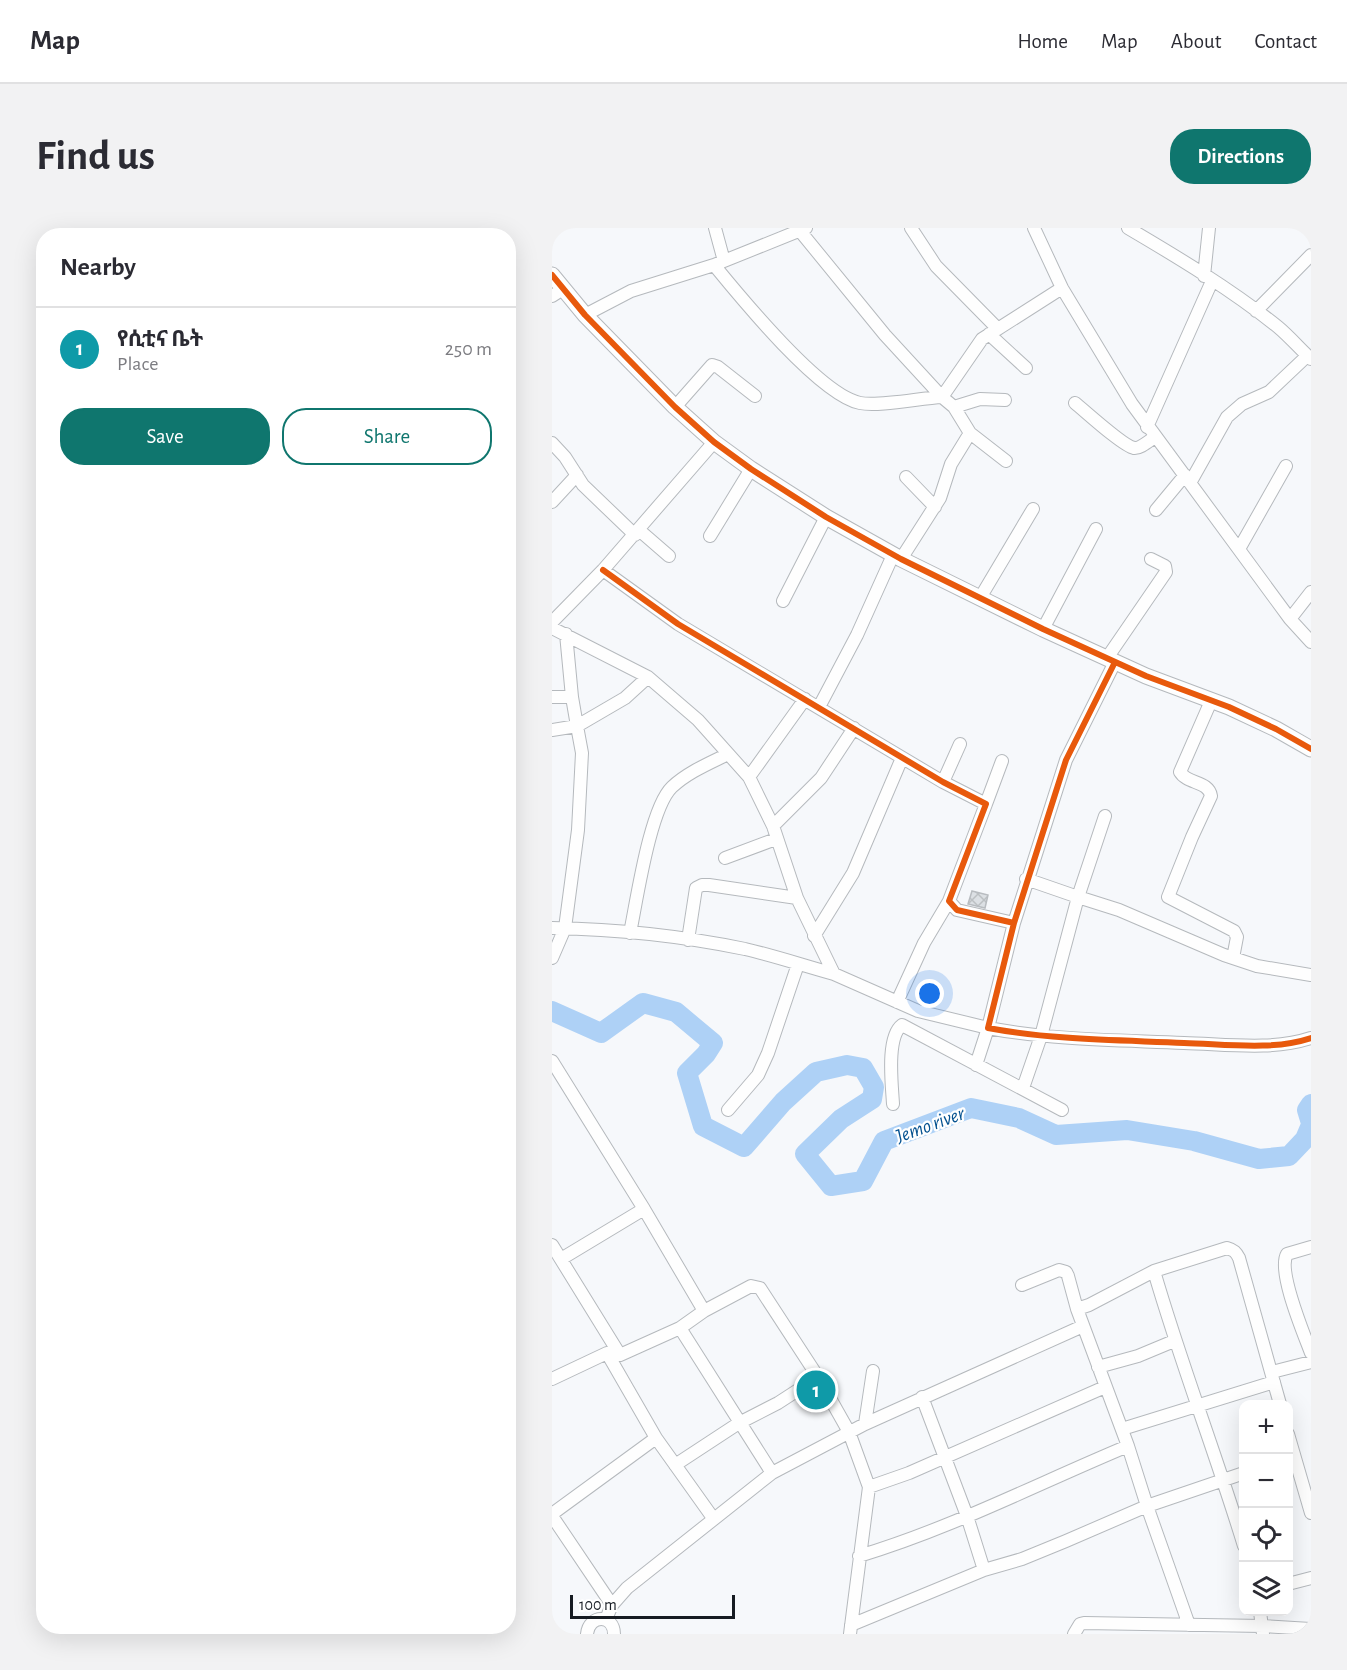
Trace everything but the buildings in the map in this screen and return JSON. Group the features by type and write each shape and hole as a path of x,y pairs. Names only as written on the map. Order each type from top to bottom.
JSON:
{"street":[{"path":"715,228 719,263 743,301 791,352 827,385 850,401 863,404 942,397"},
{"path":"911,228 936,266 1026,368"},
{"path":"1034,228 1062,288 1148,427 1290,619 1311,642"},
{"path":"1128,228 1256,311 1279,328 1309,358 1269,392 1242,404 1227,417 1188,479 1156,510"},
{"path":"1148,427 1208,278 1209,228"},
{"path":"585,315 631,291 719,263 804,230 885,335 954,407 970,433 1006,460"},
{"path":"1256,311 1311,255"},
{"path":"552,275 558,293 585,315 675,407 714,442 751,469 826,517 897,557 1043,629 1146,676 1211,700 1276,729 1311,749"},
{"path":"942,397 978,344 1062,288"},
{"path":"675,407 712,364 755,396"},
{"path":"954,407 980,399 1005,400"},
{"path":"1074,403 1132,447 1138,447 1155,437"},
{"path":"819,707 897,557 940,498 954,457 970,433"},
{"path":"552,622 603,570 714,442"},
{"path":"552,443 560,450 583,485 637,532 669,556"},
{"path":"1239,549 1286,466"},
{"path":"710,536 751,469"},
{"path":"552,502 577,475"},
{"path":"906,477 935,507"},
{"path":"980,598 1033,509"},
{"path":"783,601 826,517"},
{"path":"1043,629 1096,529"},
{"path":"976,1065 988,1028 1026,879 1066,760 1111,660 1167,570 1165,566 1151,559"},
{"path":"603,570 678,624 943,782 986,804"},
{"path":"1290,619 1311,592"},
{"path":"552,628 648,677 698,720 749,777 772,826 797,898 834,974"},
{"path":"552,958 565,928 578,830 581,781 582,753 572,697 566,634"},
{"path":"552,730 577,726 625,698 648,677"},
{"path":"552,697 572,697"},
{"path":"749,777 805,699"},
{"path":"1211,700 1180,771 1185,777 1207,787 1210,796 1168,897 1234,931 1237,936 1233,958"},
{"path":"772,826 821,778 854,728"},
{"path":"943,782 960,744"},
{"path":"630,933 655,819 664,797 680,780 729,754"},
{"path":"814,936 853,873 902,758"},
{"path":"897,1002 924,943 949,902 949,896 1002,761"},
{"path":"1023,1088 1041,1036 1077,897 1105,816"},
{"path":"725,858 776,838"},
{"path":"1026,879 1119,910 1233,958 1257,966 1311,975"},
{"path":"688,939 696,888 699,886 709,885 797,898"},
{"path":"949,902 957,910 1014,923"},
{"path":"552,928 688,939 746,950 834,974 918,1011 988,1028 1041,1036 1254,1045 1296,1043 1311,1038"},
{"path":"728,1110 758,1075 768,1053 798,964"},
{"path":"893,1104 891,1057 900,1026 911,1029 1062,1110"},
{"path":"552,1061 704,1311"},
{"path":"561,1259 644,1209"},
{"path":"552,1245 620,1355"},
{"path":"1311,1247 1287,1254 1283,1264 1296,1313 1311,1353"},
{"path":"1077,1309 1154,1271 1227,1248 1235,1251 1239,1258 1279,1400"},
{"path":"1023,1285 1063,1270 1068,1276 1077,1309 1122,1429 1189,1624"},
{"path":"1154,1271 1174,1341 1198,1404 1239,1531"},
{"path":"552,1379 607,1353 620,1355 680,1328 704,1311 751,1286 760,1288 819,1377 849,1432 869,1486 850,1630"},
{"path":"606,1619 612,1605 627,1588 772,1473 922,1397 1083,1326"},
{"path":"680,1328 772,1473"},
{"path":"1098,1367 1138,1356 1174,1341"},
{"path":"607,1353 656,1438 713,1518"},
{"path":"1122,1429 1198,1404 1311,1362"},
{"path":"865,1424 873,1371"},
{"path":"675,1465 739,1423 778,1403 819,1377"},
{"path":"869,1486 909,1473 1105,1387"},
{"path":"922,1397 946,1456 984,1570"},
{"path":"612,1605 552,1515 656,1438"},
{"path":"859,1556 929,1534 1128,1446"},
{"path":"1293,1461 1308,1489 1311,1513"},
{"path":"850,1630 984,1570 1033,1554 1147,1506 1239,1475"},
{"path":"1293,1583 1311,1578"},
{"path":"585,1634 588,1626 599,1618 612,1623 614,1634"},
{"path":"1074,1634 1080,1624 1084,1623 1189,1624 1263,1630 1311,1629"}],"waterway":[{"name":"Jemo river","path":"552,1011 601,1033 643,1003 676,1012 713,1043 706,1054 687,1073 703,1126 744,1147 783,1102 816,1072 847,1065 863,1068 874,1087 872,1099 841,1119 805,1154 831,1186 863,1181 884,1141 971,1108 1019,1118 1056,1135 1127,1130 1194,1141 1259,1159 1289,1156 1305,1139 1311,1125"},
{"name":"Jemo river","path":"1311,1104 1307,1110 1311,1123"}],"cycle path":[{"path":"552,275 585,315 675,407 714,442 751,469 826,517 901,559 1043,629 1146,676 1229,707 1276,729 1311,749"},
{"path":"603,570 678,624 943,782 986,804 949,901 957,910 1014,923"},
{"path":"1115,662 1066,760 1014,923 988,1028 1061,1037 1264,1046 1311,1038"}],"place":[{"name":"የሲቲና ቤት","path":"816,1390"}]}
